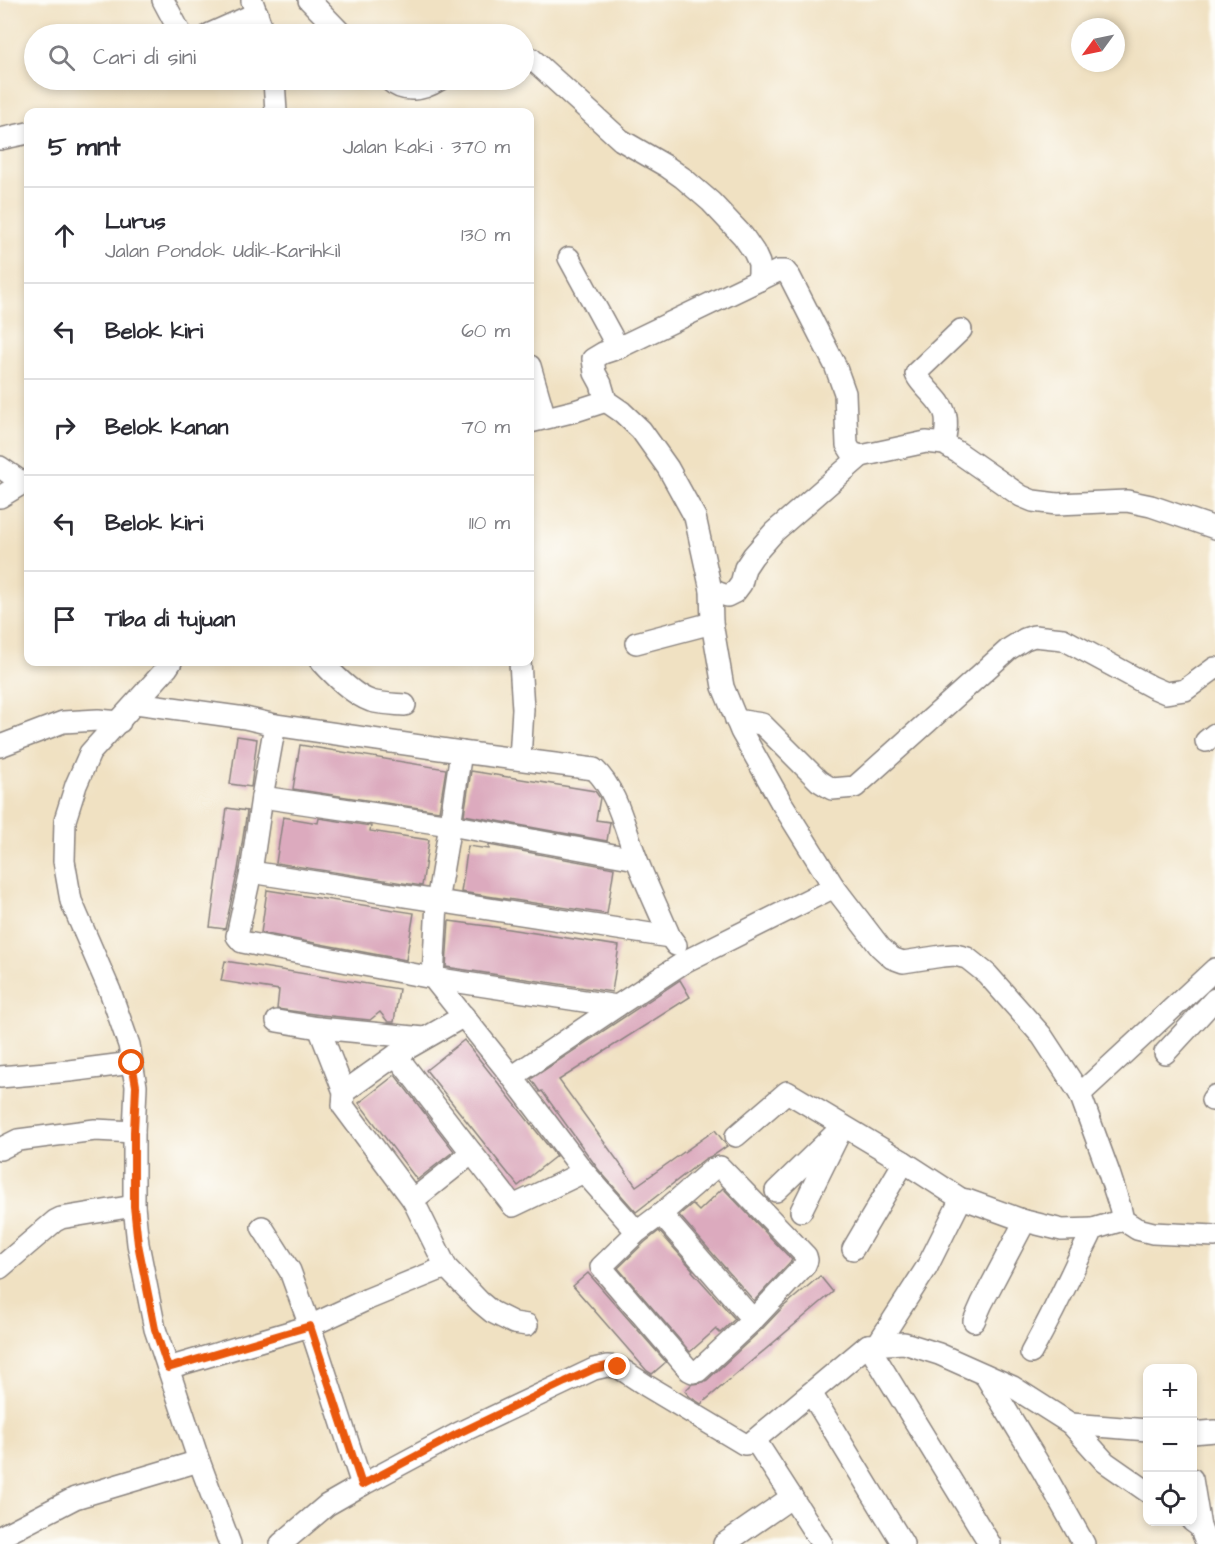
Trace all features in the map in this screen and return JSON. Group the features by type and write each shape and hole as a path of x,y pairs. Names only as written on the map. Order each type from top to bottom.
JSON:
{"street":[{"path":"163,0 176,24"},
{"path":"309,0 332,24"},
{"path":"227,24 255,7 261,24"},
{"path":"534,61 621,140 684,178 711,202 743,236 754,252 759,263 759,280"},
{"path":"275,90 276,108"},
{"path":"0,139 24,134"},
{"path":"569,258 618,348"},
{"path":"861,456 852,453 847,445 845,393 835,365 786,271 778,271 593,359 595,373 606,401 622,412 640,430 668,468 695,518 711,590 712,623 723,687 741,731 780,802 834,887 880,947 892,958 903,962 942,956 967,958 987,974 1042,1036 1080,1094 1123,1220 1137,1229 1153,1233 1215,1236"},
{"path":"944,444 947,426 946,413 941,404 918,380 916,374 961,330"},
{"path":"534,397 537,420 606,401"},
{"path":"711,590 727,596 735,592 741,584 745,568 774,532 861,456 926,442 944,444 1021,496 1034,501 1057,504 1127,501 1151,506 1215,528"},
{"path":"0,467 24,481"},
{"path":"0,497 24,483"},
{"path":"636,643 712,623"},
{"path":"736,720 762,724 819,781 832,789 855,787 1009,649 1034,636 1063,639 1166,693 1185,690 1215,668"},
{"path":"168,666 90,753 76,785 65,820 64,861 71,901 110,991 129,1045 136,1086 134,1206 138,1244 155,1329 199,1461 230,1544"},
{"path":"325,666 359,695 371,701 405,705"},
{"path":"520,666 523,709 520,759"},
{"path":"136,702 245,718 275,725 594,770 603,778 611,791 636,859 670,937 686,961"},
{"path":"0,746 63,722 98,720 120,722"},
{"path":"275,725 251,872 237,936 242,942 433,978 616,1006"},
{"path":"460,752 437,902 433,978 584,1172 637,1232"},
{"path":"262,797 450,825 636,859"},
{"path":"251,872 670,937"},
{"path":"512,1077 686,961 834,887"},
{"path":"1080,1094 1215,969"},
{"path":"1165,1053 1215,999"},
{"path":"344,1092 396,1055 464,1016"},
{"path":"277,1021 319,1028 424,1038"},
{"path":"319,1028 344,1092 343,1106 413,1200 446,1267 492,1312 514,1323 527,1325"},
{"path":"396,1055 513,1206 584,1172"},
{"path":"0,1077 132,1063"},
{"path":"736,1136 787,1092 962,1199 1024,1221 1062,1230 1093,1229 1123,1220"},
{"path":"776,1191 843,1126"},
{"path":"801,1210 843,1126"},
{"path":"0,1149 18,1140 95,1130 134,1132"},
{"path":"413,1200 472,1153"},
{"path":"853,1249 904,1162"},
{"path":"720,1167 806,1256 807,1260 805,1265 753,1320 698,1371 693,1372 601,1267 637,1232 713,1168 720,1167"},
{"path":"281,1544 327,1505 362,1485 459,1433 565,1382 594,1369 607,1366 618,1367 744,1443 752,1443 872,1345 927,1267 962,1199"},
{"path":"0,1268 61,1218 134,1206"},
{"path":"661,1214 753,1320"},
{"path":"975,1321 1024,1221"},
{"path":"262,1227 290,1271 362,1485"},
{"path":"1031,1353 1093,1229"},
{"path":"168,1368 310,1326 446,1267"},
{"path":"872,1345 904,1343 939,1354 1012,1387 1071,1424 1105,1462 1143,1489"},
{"path":"872,1345 990,1544"},
{"path":"985,1375 1084,1544"},
{"path":"811,1393 903,1544"},
{"path":"1071,1424 1143,1430"},
{"path":"1197,1433 1215,1431"},
{"path":"755,1440 822,1544"},
{"path":"0,1537 75,1498 199,1461"},
{"path":"724,1544 792,1497"},
{"path":"1197,1512 1200,1531"}],"building":[{"path":"237,736 257,739 251,787 230,784"},
{"path":"300,745 446,769 439,811 293,789"},
{"path":"471,771 595,791 600,798 596,820 610,822 607,841 464,815"},
{"path":"227,808 247,811 238,870 225,929 210,927"},
{"path":"283,817 318,823 319,818 371,826 370,831 429,840 422,886 276,863"},
{"path":"489,845 614,868 607,914 461,892 468,846 489,849"},
{"path":"267,890 414,913 406,960 261,933"},
{"path":"449,921 619,946 612,992 446,967"},
{"path":"225,961 399,989 394,1022 388,1022 380,1012 370,1020 277,1009 279,990 221,981"},
{"path":"680,980 690,997 559,1080 636,1186 715,1130 727,1146 705,1159 636,1212 598,1169 531,1079"},
{"path":"464,1040 556,1156 518,1186 426,1070"},
{"path":"395,1075 454,1151 417,1180 359,1103"},
{"path":"723,1188 792,1260 754,1301 679,1215 692,1204 699,1211"},
{"path":"659,1231 735,1319 720,1333 716,1329 690,1352 618,1268"},
{"path":"588,1273 666,1362 652,1374 573,1286"},
{"path":"820,1276 833,1292 701,1404 690,1397 685,1391 692,1384 707,1380 783,1307"}],"route":[{"path":"132,1063 136,1086 134,1206 138,1244 155,1329 168,1368 310,1326 362,1485 429,1448 565,1382 594,1369 607,1366 618,1367"}]}
